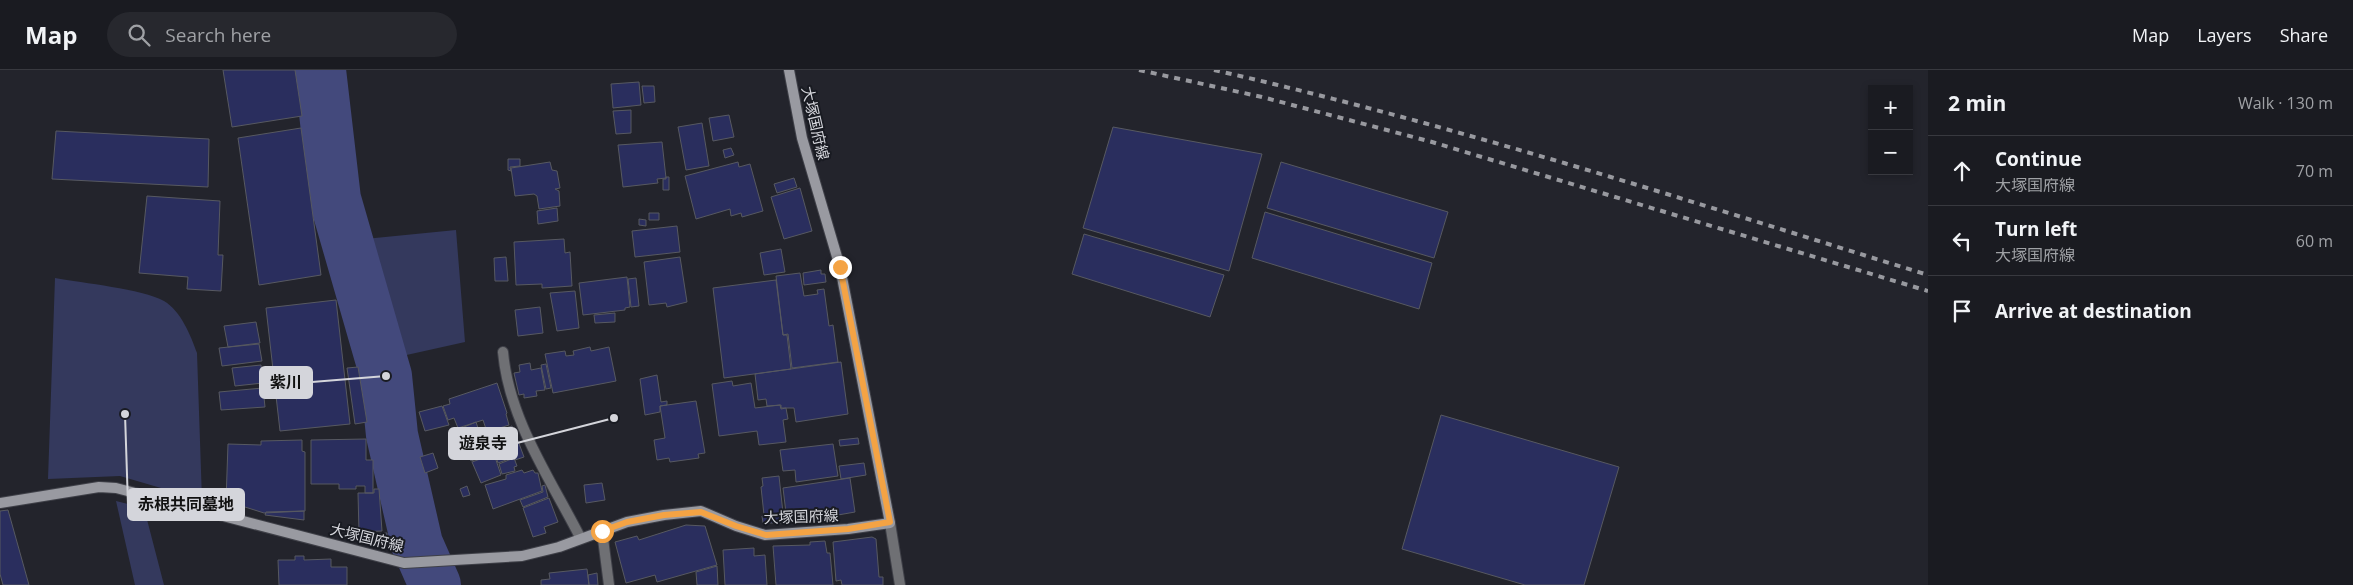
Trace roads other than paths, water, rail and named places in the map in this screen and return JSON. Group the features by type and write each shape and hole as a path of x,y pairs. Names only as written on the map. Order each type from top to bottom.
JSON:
{"main road":[{"name":"大塚国府線","path":"0,502 99,487 116,488 404,562 438,562 522,556 559,547 627,522 701,512 736,526 766,535 848,529 890,522 840,267 802,138 790,70"}],"street":[{"path":"503,352 505,377 527,440 545,468 580,538"},
{"path":"890,522 900,585"},
{"path":"602,531 609,585"}],"waterway":[{"path":"320,70 335,199 386,376 392,435 417,544 435,585"}],"railway":[{"path":"1139,70 1262,97 1432,142 1928,291"},
{"path":"1214,70 1394,115 1484,140 1928,275"}],"place":[{"name":"紫川","path":"386,376"},
{"name":"赤根共同墓地","path":"125,414"},
{"name":"遊泉寺","path":"614,418"}]}
